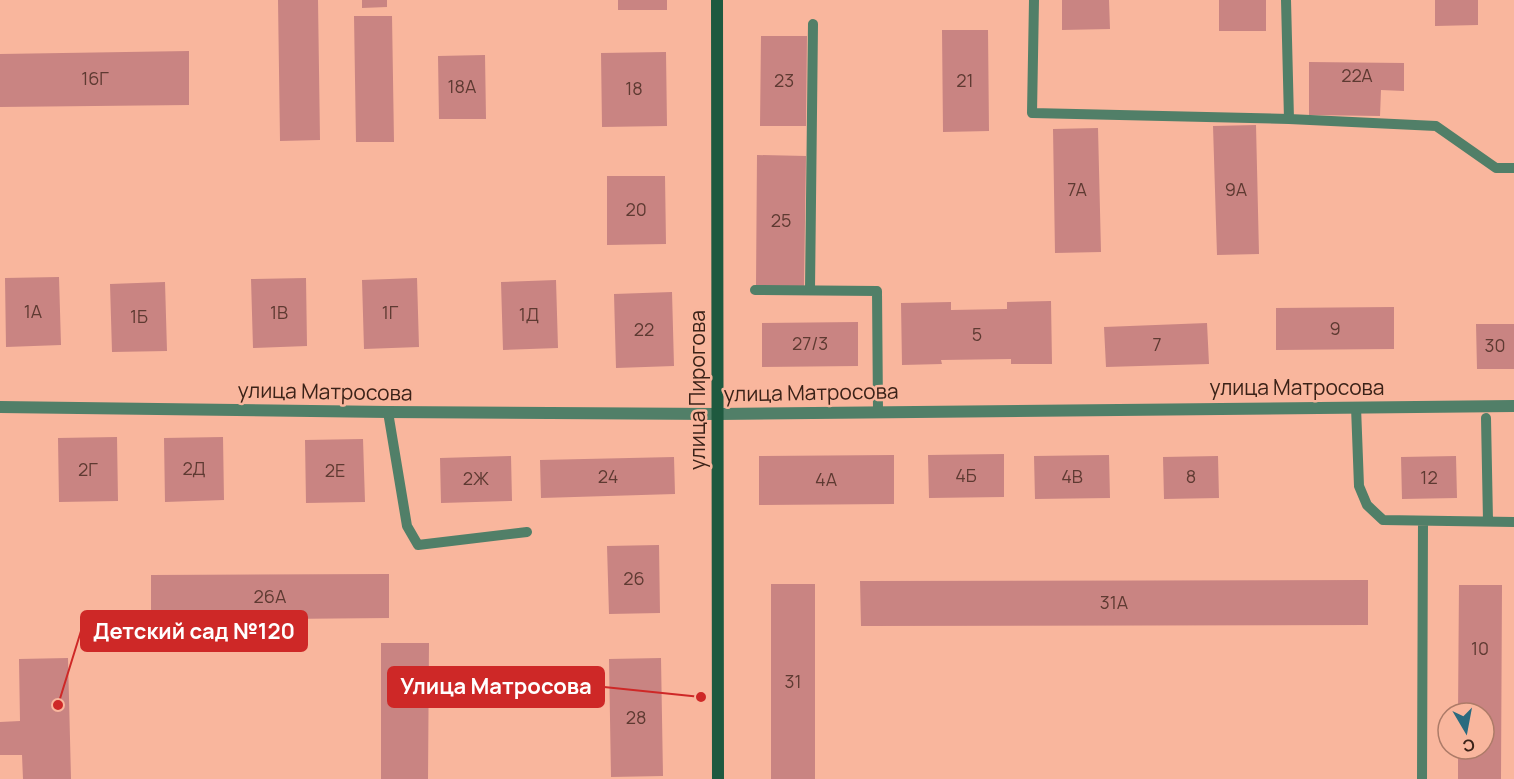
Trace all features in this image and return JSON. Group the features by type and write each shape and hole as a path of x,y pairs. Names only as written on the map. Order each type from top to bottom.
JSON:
{"street":[{"name":"улица Пирогова","path":"717,0 718,779"},
{"name":"улица Матросова","path":"0,407 718,414 1514,406"}],"lane":[{"path":"1034,0 1032,113 1288,119 1436,126 1496,168 1514,168"},
{"path":"1286,0 1288,119"},
{"path":"810,290 813,24"},
{"path":"755,290 876,291 878,411"},
{"path":"1356,407 1359,486 1367,505 1383,520 1514,522"},
{"path":"388,412 407,526 418,545 527,532"},
{"path":"1486,418 1488,521"},
{"path":"1422,521 1422,779"}],"building":[{"path":"278,0 318,0 320,140 280,141"},
{"path":"362,0 387,0 387,7 362,8"},
{"path":"618,0 667,0 667,10 618,10"},
{"path":"1062,0 1109,0 1110,29 1062,30"},
{"path":"1219,0 1266,0 1266,31 1219,31"},
{"path":"1435,0 1478,0 1478,25 1435,26"},
{"path":"354,16 392,16 394,142 356,142"},
{"path":"942,30 988,30 989,131 943,132"},
{"path":"761,36 807,36 806,126 760,126"},
{"path":"189,51 189,105 0,107 0,54"},
{"path":"666,52 667,126 602,127 601,53"},
{"path":"485,55 486,119 439,119 438,56"},
{"path":"1309,62 1404,63 1404,91 1381,90 1380,116 1309,115"},
{"path":"1256,125 1259,254 1217,255 1213,126"},
{"path":"1098,128 1101,252 1055,253 1053,129"},
{"path":"757,155 806,156 804,286 756,286"},
{"path":"607,176 665,176 666,244 607,245"},
{"path":"59,277 61,345 6,347 5,278"},
{"path":"306,278 307,346 253,348 251,279"},
{"path":"417,278 419,347 364,349 362,280"},
{"path":"556,280 558,348 503,350 501,282"},
{"path":"165,282 167,351 112,352 110,284"},
{"path":"672,292 674,366 616,368 614,294"},
{"path":"1051,301 1052,364 1011,364 1011,359 941,360 942,364 902,365 901,303 951,302 951,310 1007,309 1007,302"},
{"path":"1394,307 1394,349 1276,350 1276,308"},
{"path":"858,322 858,366 762,367 762,323"},
{"path":"1207,323 1209,364 1106,367 1104,327"},
{"path":"1476,324 1514,324 1514,369 1477,369"},
{"path":"117,437 118,501 59,502 58,438"},
{"path":"223,437 224,500 165,502 164,438"},
{"path":"363,439 365,502 306,503 305,440"},
{"path":"1004,454 1004,497 929,498 928,455"},
{"path":"894,455 894,504 759,505 759,456"},
{"path":"1109,455 1110,498 1035,499 1034,456"},
{"path":"511,456 512,501 441,503 440,458"},
{"path":"1218,456 1219,498 1164,499 1163,457"},
{"path":"1456,456 1457,498 1402,499 1401,457"},
{"path":"674,457 675,494 541,498 540,460"},
{"path":"659,545 660,613 609,614 607,546"},
{"path":"389,574 389,618 151,620 151,575"},
{"path":"1368,580 1368,625 861,626 860,581"},
{"path":"771,584 815,584 815,779 771,779"},
{"path":"1459,585 1502,585 1501,779 1458,779 1458,761 1496,761 1496,701 1458,701"},
{"path":"381,643 429,643 428,779 381,779"},
{"path":"68,658 71,779 23,779 22,755 0,755 0,722 20,721 19,659"},
{"path":"661,658 663,776 611,777 609,659"}],"place":[{"name":"Улица Матросова","path":"701,697"},
{"name":"Детский сад №120","path":"58,705"}]}
